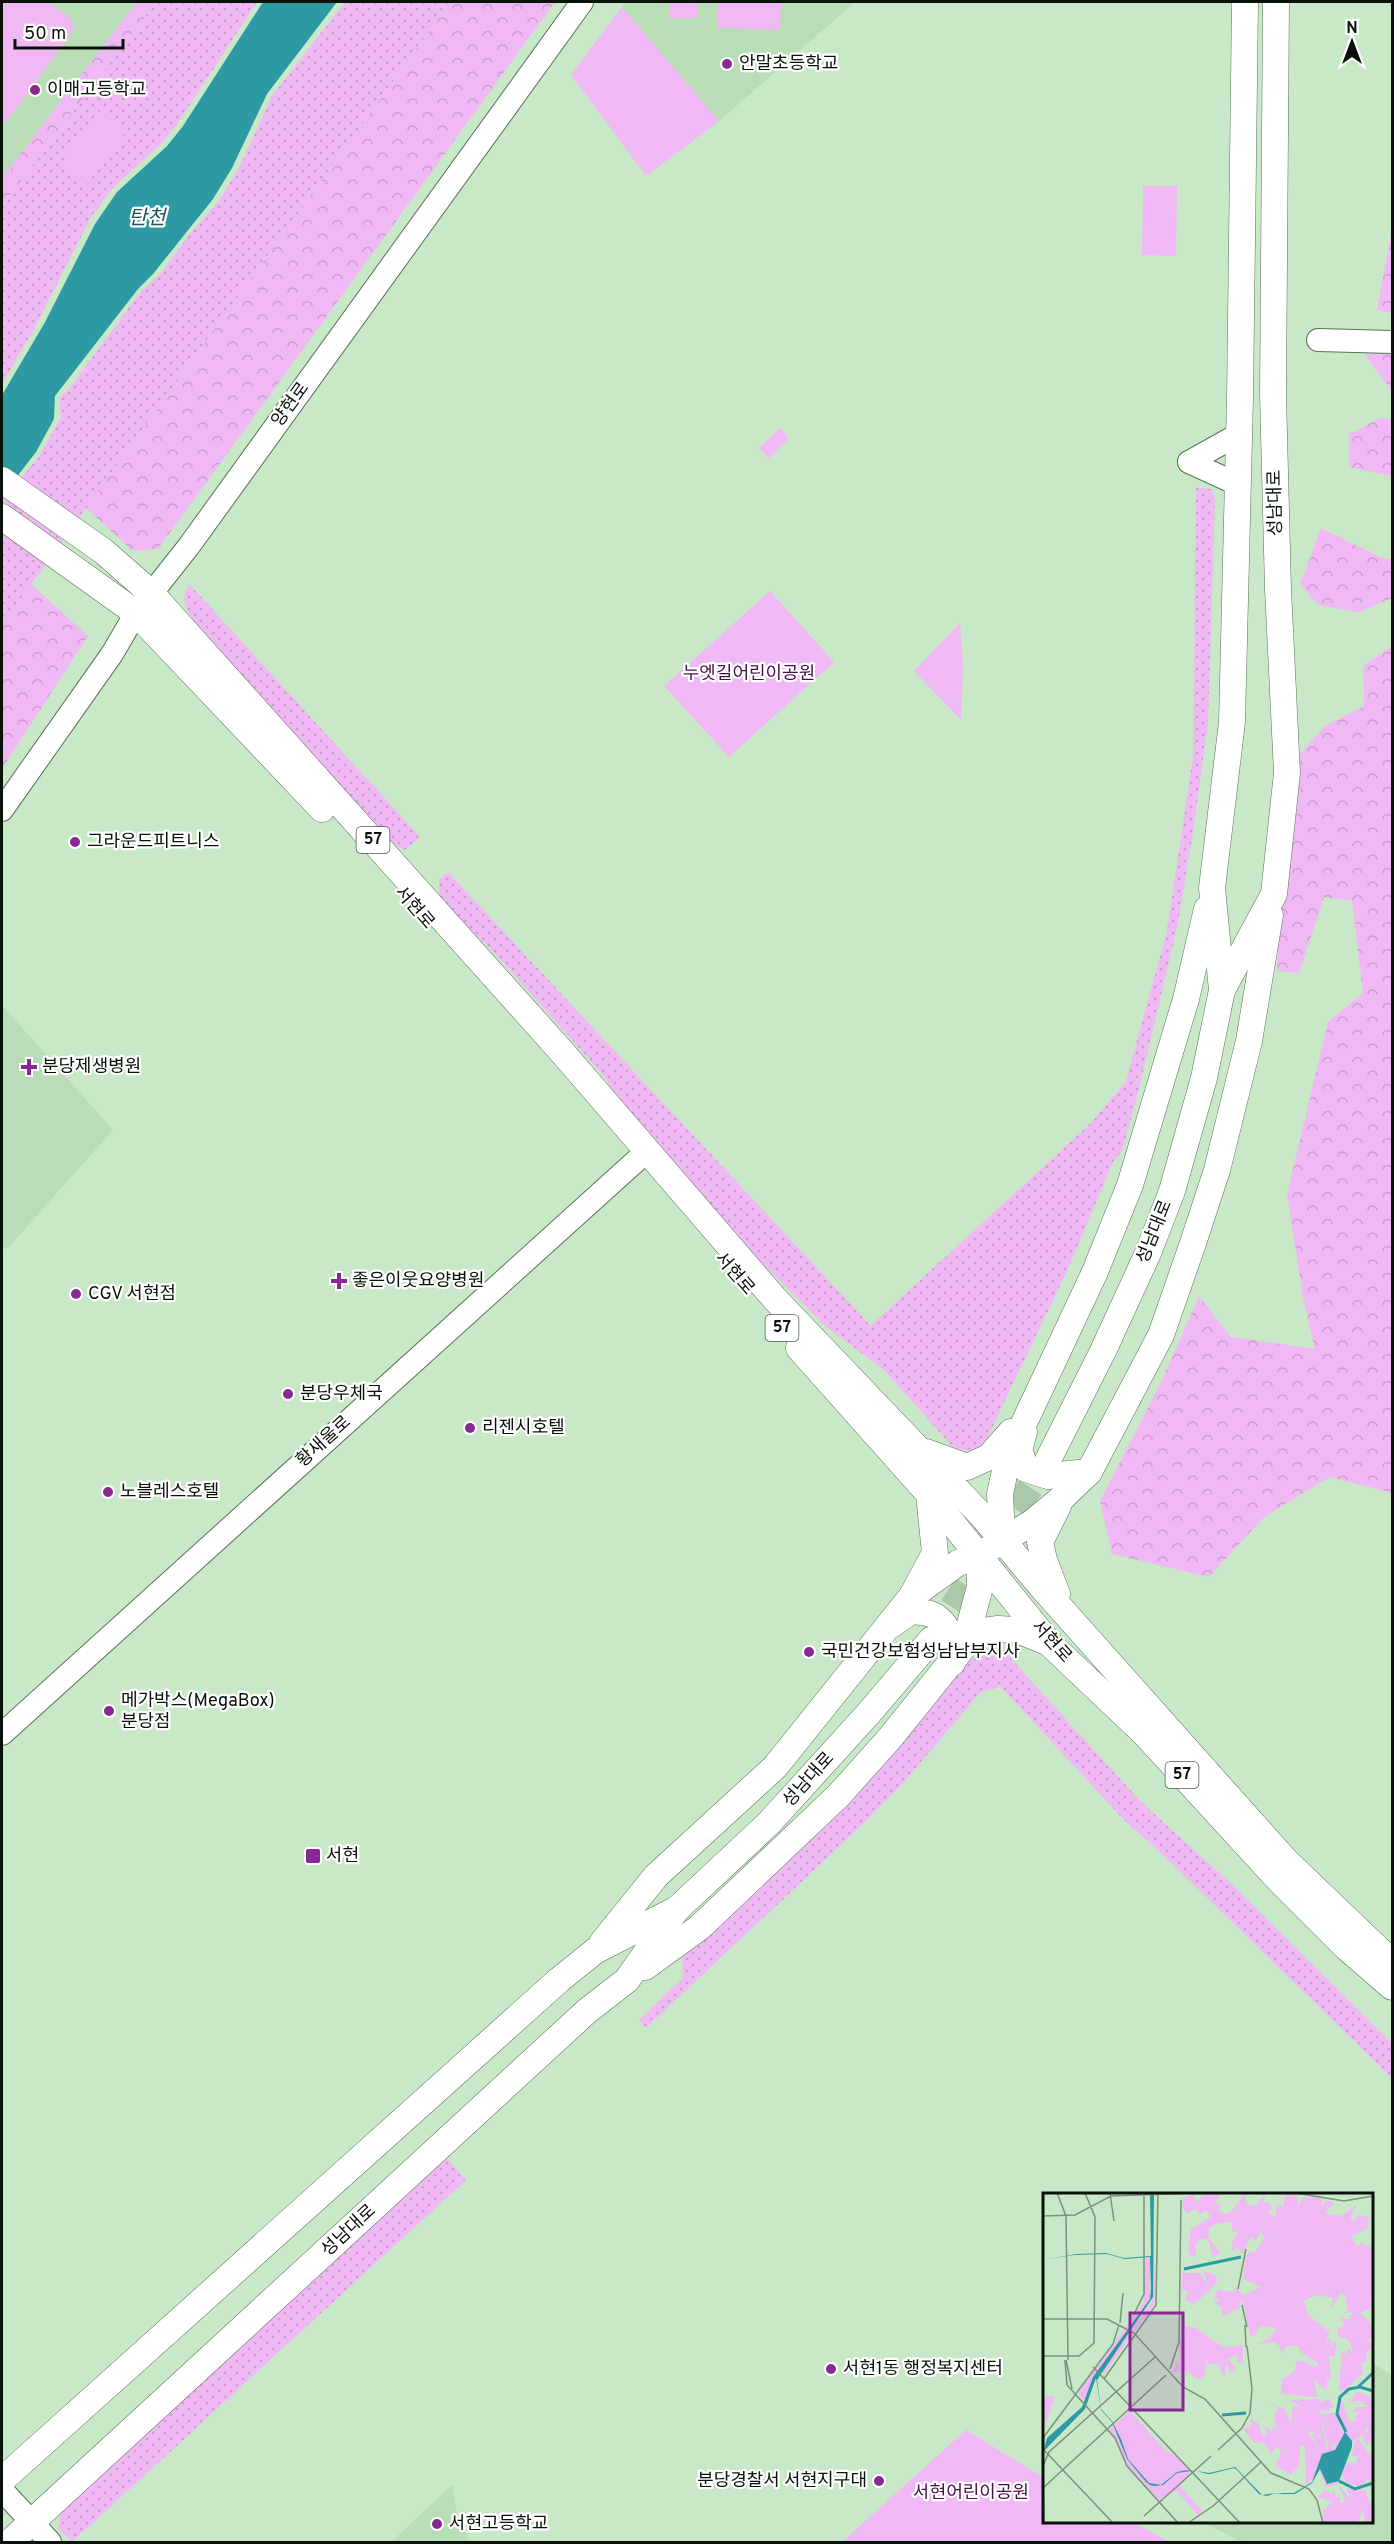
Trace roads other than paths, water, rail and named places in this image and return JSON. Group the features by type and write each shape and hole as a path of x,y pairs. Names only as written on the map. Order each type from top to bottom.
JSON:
{"main road":[{"name":"양현로","path":"2,810 112,654 136,613 196,536 582,2"},
{"name":"성남대로","path":"1222,990 1212,888 1232,722 1245,2"},
{"name":"성남대로","path":"1048,1460 1104,1351 1148,1253 1172,1191 1203,1078 1222,990 1274,894 1287,773 1278,589 1273,394 1276,2"},
{"path":"1318,340 1392,342"},
{"path":"1237,484 1189,462 1239,434"},
{"name":"서현로","path":"2,480 88,540 151,593 555,1044 642,1156 928,1494 1049,1643 1144,1733 1276,1877 1347,1948 1392,1987"},
{"name":"서현로","path":"2,517 136,613 397,888 642,1156 1002,1539 1285,1860 1392,1960"},
{"path":"1002,1539 1000,1494 1008,1457 1094,1274 1130,1185 1186,999 1212,888"},
{"path":"912,1596 958,1563 979,1556 1002,1539 1033,1522 1089,1472 1161,1335 1216,1170 1249,1041 1274,894"},
{"name":"황새울로","path":"2,1734 642,1156"},
{"path":"1031,1409 1019,1450 1026,1469 1048,1476 1089,1472"},
{"path":"919,1450 967,1467 976,1464 990,1457 1031,1409"},
{"path":"595,1951 656,1876 775,1767 891,1625 912,1596 935,1553 928,1494"},
{"path":"1062,1498 1040,1542 1047,1571 1064,1611"},
{"path":"958,1655 980,1587 979,1556"},
{"path":"891,1625 911,1611 934,1615 950,1633 958,1655"},
{"path":"627,1980 700,1927 839,1795 958,1655 983,1631 1017,1630 1049,1643"},
{"name":"성남대로","path":"10,2542 579,2018 627,1980 676,1910 769,1823 868,1714 931,1640"},
{"name":"성남대로","path":"2,2480 559,1980 595,1951 676,1910"},
{"path":"2,2490 50,2542"}],"water":[{"name":"탄천","path":"263,2 337,2 267,94 232,168 213,199 153,274 138,289 55,396 54,419 36,452 2,496 2,395 44,324 95,224 117,192 167,146 183,126"}],"tunnel":[{"path":"931,1640 1048,1460"}],"place":[{"name":"안말초등학교","path":"727,64"},
{"name":"이매고등학교","path":"35,90"},
{"name":"그라운드피트니스","path":"75,842"},
{"name":"분당제생병원","path":"29,1067"},
{"name":"좋은이웃요양병원","path":"339,1281"},
{"name":"CGV 서현점","path":"76,1294"},
{"name":"분당우체국","path":"288,1394"},
{"name":"리젠시호텔","path":"470,1428"},
{"name":"노블레스호텔","path":"108,1492"},
{"name":"국민건강보험성남남부지사","path":"809,1652"},
{"name":"메가박스(MegaBox) 분당점","path":"109,1711"},
{"name":"서현","path":"313,1856"},
{"name":"서현1동 행정복지센터","path":"831,2369"},
{"name":"분당경찰서 서현지구대","path":"879,2481"},
{"name":"서현고등학교","path":"437,2524"}],"park label":[{"name":"누엣길어린이공원","path":"749,674"},
{"name":"서현어린이공원","path":"971,2493"}]}
